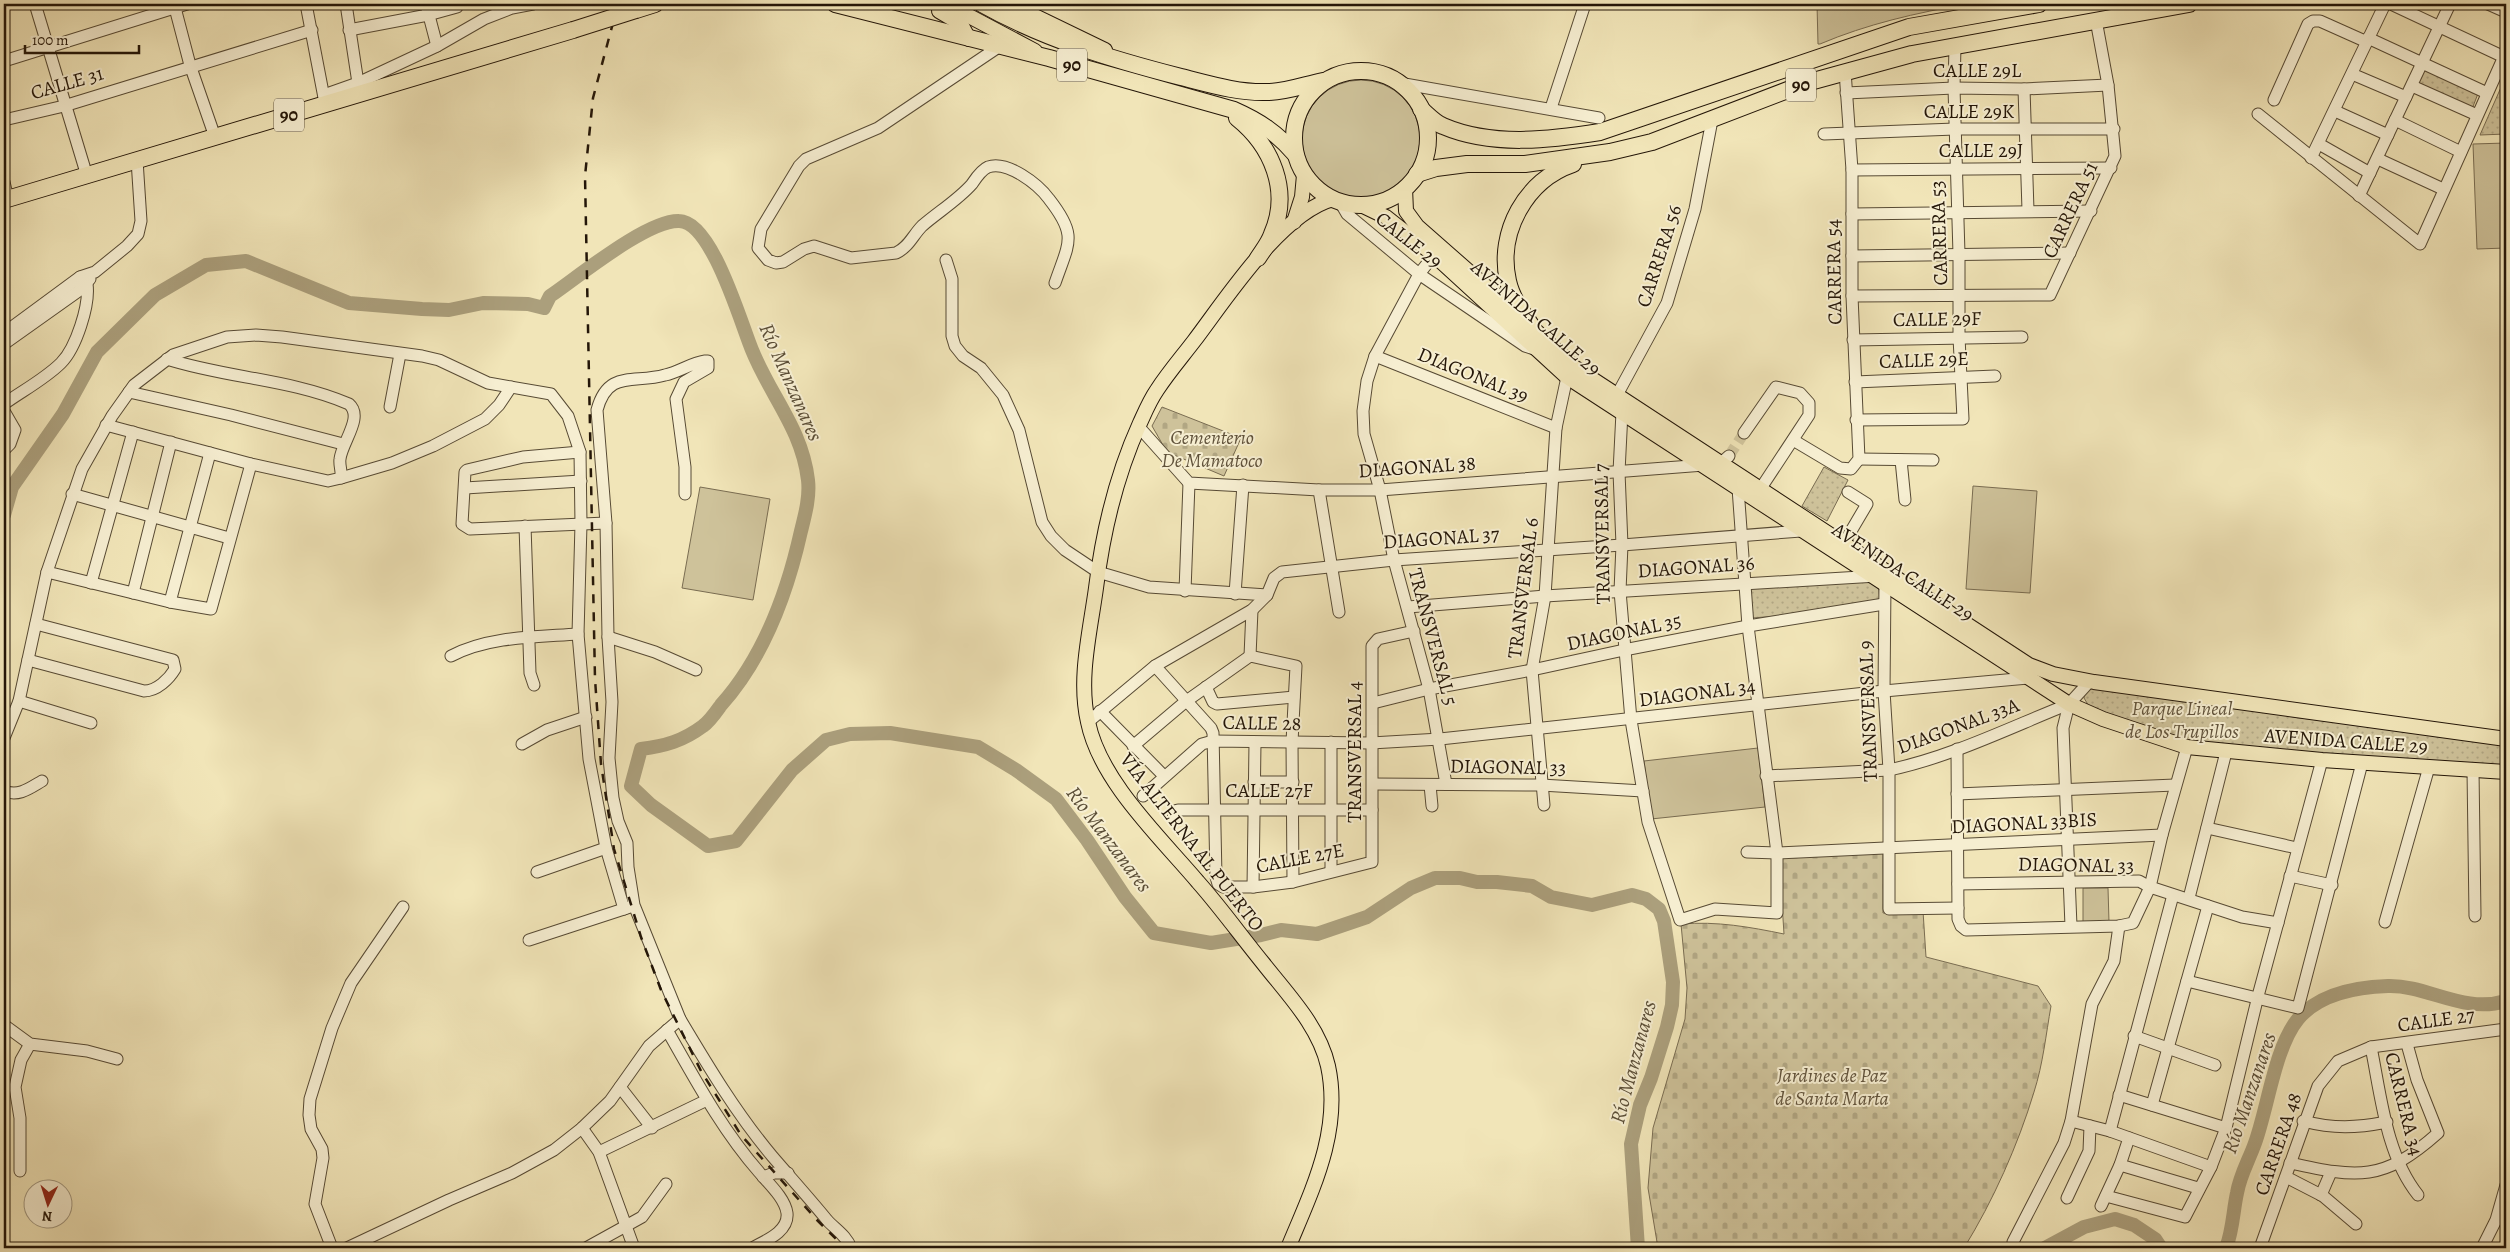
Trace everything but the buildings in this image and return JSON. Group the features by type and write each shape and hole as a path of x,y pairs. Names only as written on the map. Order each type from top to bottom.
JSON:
{"highway":[{"name":"90","path":"6,200 215,137 324,100 573,30 655,4"},
{"name":"90","path":"835,4 1049,58 1234,110 1260,122 1280,137 1295,154"},
{"name":"90","path":"982,4 1045,36 1122,62 1240,91 1282,91 1343,74 1372,72 1399,83 1412,95 1421,110 1428,136 1423,162 1417,174 1405,188 1392,197 1377,203 1361,205 1336,201 1317,189 1304,175 1295,154 1293,132 1299,110 1312,92 1330,79"},
{"name":"90","path":"1421,110 1441,126 1494,138 1559,138 1600,132 1908,27 2039,4"},
{"name":"90","path":"1417,174 1436,168 1467,164 1525,164 1560,161 1610,152 1652,142 1806,83 1845,71 1912,54 2189,4"},
{"path":"1206,103 1232,114 1254,131 1272,162 1278,180 1279,207 1272,234 1258,258"},
{"path":"1533,328 1518,306 1508,281 1506,254 1510,228 1522,204 1539,183 1561,168 1610,152"}],"main road":[{"path":"928,4 961,24 969,39"},
{"path":"937,4 969,16 1049,58"},
{"path":"1010,4 1104,49 1122,62"},
{"name":"VÍA ALTERNA AL PUERTO","path":"1294,222 1302,197 1304,175"},
{"name":"AVENIDA CALLE 29","path":"1405,188 1406,211 1417,226 1533,328 1574,367 1725,460 1844,551 2029,665 2053,674 2090,681 2506,739"},
{"name":"VÍA ALTERNA AL PUERTO","path":"1288,1248 1312,1190 1328,1141 1332,1106 1327,1065 1311,1023 1254,953 1223,911 1127,797 1095,748 1088,722 1084,695 1098,572 1112,499 1123,462 1155,392 1258,258 1310,208 1336,201"},
{"name":"AVENIDA CALLE 29","path":"1361,205 1386,217 1434,255 1567,377 1704,465 1801,531 1844,551"},
{"name":"AVENIDA CALLE 29","path":"1884,576 2028,678 2069,704 2103,719 2187,747 2322,760 2506,772"}],"street":[{"path":"35,4 64,106 87,176"},
{"path":"4,61 174,6 187,4"},
{"path":"306,4 324,100 437,46 511,6 532,4"},
{"path":"346,4 358,83"},
{"path":"1551,108 1585,4"},
{"path":"2311,158 2335,111 2384,4"},
{"path":"2258,114 2420,244 2505,54 2391,4"},
{"path":"2359,196 2424,63 2450,4"},
{"path":"2488,4 2506,12"},
{"path":"174,6 190,65 215,137"},
{"path":"349,30 427,10 457,7"},
{"path":"427,10 437,46"},
{"name":"CARRERA 51","path":"1959,295 2050,295 2115,156 2114,129 2108,85 2096,20"},
{"path":"2274,100 2308,24 2313,21 2320,21 2424,63 2487,93"},
{"name":"CALLE 31","path":"4,120 64,106 190,65 312,30"},
{"path":"1000,46 878,128 806,159 799,166 761,230 758,248 768,260 776,263 783,262 804,249 814,246 851,258 896,253 902,250 921,227 970,185 982,171 996,166 1021,174 1040,187 1064,219 1069,229 1069,238 1055,283"},
{"name":"CARRERA 53","path":"1856,420 1963,419 1958,337 1959,254 1954,88 1955,46"},
{"name":"CARRERA 54","path":"1845,71 1852,170 1852,296 1859,459"},
{"path":"2352,74 2406,97"},
{"path":"1399,83 1551,108 1599,118"},
{"name":"CALLE 29L","path":"1846,93 1954,88 2024,89 2108,85"},
{"path":"2412,86 2477,115"},
{"path":"2024,89 2028,210"},
{"path":"2335,111 2388,135"},
{"name":"CARRERA 56","path":"1617,395 1667,303 1696,208 1712,120"},
{"path":"2395,120 2461,152"},
{"name":"CALLE 29K","path":"1824,134 1850,131 1955,129 2114,129"},
{"path":"2319,144 2370,173"},
{"path":"2378,159 2443,189"},
{"path":"4,344 127,246 138,234 141,221 137,160"},
{"name":"CALLE 29J","path":"1852,170 2111,168"},
{"path":"4,182 6,200"},
{"name":"CALLE 29","path":"1336,201 1347,214 1419,274 1525,346 1537,350"},
{"path":"1852,214 2028,210 2090,211"},
{"path":"1852,256 2070,253"},
{"name":"TRANSVERSAL 5","path":"1434,255 1419,274 1375,356 1367,381 1363,411 1364,434 1380,490 1394,560 1429,689 1440,739 1446,784"},
{"path":"946,260 952,279 952,336 955,346 963,356 981,368 1003,395 1019,430 1042,522 1051,536 1065,550 1098,572 1149,587 1185,591 1267,595"},
{"path":"4,333 83,281"},
{"path":"4,404 61,363 77,336 88,295 83,281"},
{"path":"1852,296 1959,295"},
{"path":"4,738 19,701 47,572 82,469 106,425 134,385 167,359 205,343 227,337 256,335 282,337 422,356 439,360 488,383 551,394 568,416 580,452 581,524 578,634 589,758 606,848 629,907 680,1019 710,1070 737,1110 828,1221 848,1240 851,1248"},
{"name":"CALLE 29F","path":"1854,340 2022,337"},
{"path":"390,407 400,354"},
{"name":"DIAGONAL 39","path":"1375,356 1556,428"},
{"path":"167,359 204,369 263,380 346,403 353,408 355,417 343,444 339,461 341,478"},
{"path":"629,907 627,843 618,821 613,798 610,758 612,702 608,637 606,523 597,410 601,394 608,386 626,380 660,377 705,361 708,362 708,368 684,382 676,399 685,467 685,494"},
{"name":"CALLE 29E","path":"1855,382 1995,376"},
{"name":"TRANSVERSAL 6","path":"1544,805 1532,670 1545,596 1556,428 1567,377"},
{"path":"106,425 251,464 328,481 392,463 433,446 476,424 492,413 511,387"},
{"path":"1744,433 1776,387 1800,393 1809,402 1809,415 1761,488"},
{"path":"129,392 231,415 343,444"},
{"path":"4,411 15,430 7,447"},
{"name":"TRANSVERSAL 7","path":"1622,412 1619,472 1622,545 1620,591 1630,720 1648,822 1680,920 1715,909 1777,913 1778,854"},
{"path":"1139,426 1189,483 1185,591"},
{"path":"91,583 114,506 133,432"},
{"path":"1793,440 1840,468 1851,469 1859,459 1933,460"},
{"path":"133,593 171,442"},
{"path":"580,452 523,457 467,470 465,472 461,519 466,527 606,523"},
{"path":"170,602 210,453"},
{"name":"DIAGONAL 38","path":"1189,483 1243,484 1319,490 1380,490 1704,465 1725,460"},
{"path":"1901,460 1905,500"},
{"path":"47,572 211,610 229,538 251,464"},
{"path":"465,488 581,481"},
{"path":"1235,594 1243,484"},
{"path":"1738,488 1748,626 1766,776 1778,854"},
{"path":"1319,490 1339,612"},
{"path":"1837,577 1842,570 1844,551 1867,504 1848,492"},
{"path":"72,494 229,538"},
{"path":"525,526 528,638 530,673 534,685"},
{"name":"DIAGONAL 37","path":"1088,722 1155,666 1252,610 1267,595 1274,578 1282,572 1394,560 1741,537 1801,531"},
{"name":"DIAGONAL 36","path":"1408,608 1545,596 1837,577 1845,579 1884,576"},
{"name":"TRANSVERSAL 9","path":"1884,576 1884,691 1889,770 1889,909 1958,908"},
{"name":"DIAGONAL 35","path":"1373,703 1429,689 1532,670 1624,650 1748,626 1884,604"},
{"path":"1250,656 1252,610"},
{"path":"28,660 144,692 153,689 170,677 175,668 173,660 36,624"},
{"name":"TRANSVERSAL 4","path":"1369,864 1374,858 1371,743 1373,703 1372,646 1378,639 1414,631"},
{"path":"451,656 474,646 528,638 578,634"},
{"path":"608,637 655,652 696,670"},
{"path":"1133,746 1185,702 1250,656 1296,666 1292,742 1293,882"},
{"path":"1155,666 1185,702 1211,728 1213,741 1214,809"},
{"name":"DIAGONAL 34","path":"1371,743 1536,730 1884,691 2028,678"},
{"path":"2071,926 2063,728 2069,704 2090,681"},
{"path":"1206,687 1213,702 1222,704 1294,697"},
{"path":"19,701 91,724"},
{"name":"DIAGONAL 33A","path":"1766,776 1889,770 1957,749 2069,704"},
{"path":"1100,711 1164,776"},
{"path":"522,744 547,730 586,717"},
{"name":"CALLE 28","path":"1143,796 1202,744 1213,741 1371,743"},
{"path":"1331,742 1331,870"},
{"path":"1253,887 1255,743"},
{"path":"1957,749 1958,908 1961,926 1966,930 2119,926 2133,923 2150,888 2162,835 2187,747"},
{"path":"2189,898 2226,752"},
{"path":"2129,1138 2120,1165 2104,1201 2185,1217 2198,1188 2211,1167 2226,1128 2258,996 2322,760"},
{"path":"2187,981 2258,996 2298,1008 2332,884 2362,763"},
{"path":"2385,922 2429,767"},
{"path":"2472,770 2475,916"},
{"path":"4,791 11,794 19,793 42,781"},
{"path":"1254,782 1293,782"},
{"name":"DIAGONAL 33","path":"1373,784 1541,785 1643,791"},
{"path":"1430,785 1432,806"},
{"path":"1957,794 2175,786"},
{"name":"CALLE 27E","path":"1214,809 1216,877 1218,884 1223,887 1238,889 1293,882 1331,870 1369,864"},
{"name":"CALLE 27F","path":"1173,819 1176,810 1372,810"},
{"path":"2206,828 2297,848"},
{"name":"DIAGONAL 33BIS","path":"1889,848 2162,835"},
{"path":"537,872 606,848"},
{"path":"1747,852 1778,854 1889,848"},
{"path":"2290,876 2332,884"},
{"name":"DIAGONAL 33","path":"1958,884 2139,881 2150,888 2189,898 2242,917 2278,923"},
{"path":"2110,1131 2173,895"},
{"path":"2152,1105 2208,906"},
{"path":"332,1248 315,1204 323,1158 322,1149 312,1129 308,1115 310,1099 332,1028 348,990 404,907"},
{"path":"529,940 629,907"},
{"path":"2012,1242 2064,1143 2070,1121 2092,1004 2114,960 2119,926"},
{"path":"347,1248 448,1200 512,1174 554,1150 582,1128 610,1101 649,1046 680,1019"},
{"path":"4,1024 30,1044 87,1051 117,1059"},
{"name":"CALLE 27","path":"2371,1047 2407,1044 2506,1029"},
{"path":"667,1030 707,1100 743,1154 780,1199 787,1214 786,1221 776,1234 754,1247"},
{"path":"2134,1036 2214,1065"},
{"path":"20,1171 20,1118 15,1087 21,1060 30,1044"},
{"path":"2290,1163 2331,1172 2369,1174 2397,1163 2418,1151 2438,1133 2416,1080 2407,1044"},
{"name":"CARRERA 48","path":"2260,1248 2286,1177 2303,1122 2318,1086 2338,1061 2371,1047"},
{"name":"CARRERA 34","path":"2371,1047 2397,1163 2418,1195"},
{"path":"620,1087 652,1128"},
{"path":"2119,1095 2226,1128"},
{"path":"599,1152 707,1100"},
{"path":"2070,1121 2110,1131 2211,1167"},
{"path":"2303,1122 2330,1128 2358,1127 2387,1122"},
{"path":"2066,1198 2089,1151 2090,1126"},
{"path":"582,1128 599,1152 634,1248"},
{"path":"2120,1165 2198,1188"},
{"path":"2321,1195 2331,1172"},
{"path":"763,1177 774,1173 788,1173"},
{"path":"2286,1177 2321,1195 2356,1224"},
{"path":"586,1248 647,1212 666,1184"},
{"path":"2482,1248 2496,1220 2506,1185"}],"green space":[{"path":"1817,4 1967,4 1892,20 1818,44"},
{"path":"2425,68 2479,91 2472,109 2417,86"},
{"path":"2506,76 2506,134 2480,135"},
{"path":"1361,80 1383,85 1403,97 1415,117 1420,139 1415,161 1403,181 1383,193 1361,198 1339,193 1319,181 1307,161 1302,139 1307,117 1319,97 1339,85"},
{"path":"2506,143 2506,248 2477,249 2473,144"},
{"name":"Cementerio De Mamatoco","path":"1162,407 1241,438 1224,476 1167,452 1152,426"},
{"path":"1824,467 1848,480 1827,521 1802,506"},
{"path":"1973,486 2037,491 2030,593 1966,589"},
{"path":"700,487 770,499 753,600 682,588"},
{"path":"1878,581 1880,602 1815,613 1752,618 1748,584"},
{"name":"Parque Lineal de Los Trupillos","path":"2096,684 2300,718 2444,734 2506,744 2506,769 2421,765 2192,741 2090,708 2084,698 2085,692"},
{"path":"1758,748 1765,807 1651,819 1644,761"},
{"name":"Jardines de Paz de Santa Marta","path":"1883,852 1883,913 1923,911 1926,957 2038,986 2051,1006 2040,1071 2028,1112 2004,1172 1975,1230 1964,1248 1658,1248 1648,1188 1653,1128 1685,1019 1687,988 1681,924 1720,924 1784,934 1779,857"},
{"path":"2083,888 2108,888 2109,922 2083,922"}],"waterway":[{"name":"Río Manzanares","path":"4,515 12,487 63,414 97,352 155,295 206,265 246,261 349,303 449,310 483,303 528,304 544,308 550,296 632,239 665,223 679,221 691,225 703,238 714,255 733,298 752,350 793,429 805,462 808,480 808,499 789,578 772,624 750,666 703,726 674,742 641,749 631,786 651,805 708,846 736,841 792,770 826,740 850,734 890,733 978,747 1016,770 1056,799 1087,840 1125,897 1154,933 1211,943 1281,930 1317,934 1367,917 1411,888 1435,878 1460,878 1477,882 1532,886 1551,897 1592,905 1632,895 1646,899 1659,909 1664,921 1673,982 1672,1005 1667,1027 1651,1078 1640,1105 1631,1144 1638,1248"},
{"name":"Río Manzanares","path":"2226,1248 2232,1227 2238,1186 2260,1128 2283,1045 2298,1019 2307,1010 2328,997 2340,993 2388,986 2403,987 2460,1002 2475,1004 2506,1001"},
{"name":"Río Manzanares","path":"2045,1248 2084,1227 2115,1219 2134,1225 2155,1239 2161,1248"}],"tunnel":[{"path":"1729,456 1744,433"}],"railway":[{"path":"618,4 593,98 585,176 595,679 601,764 614,849 641,937 661,990 701,1071 741,1135 817,1220 845,1248"}]}
